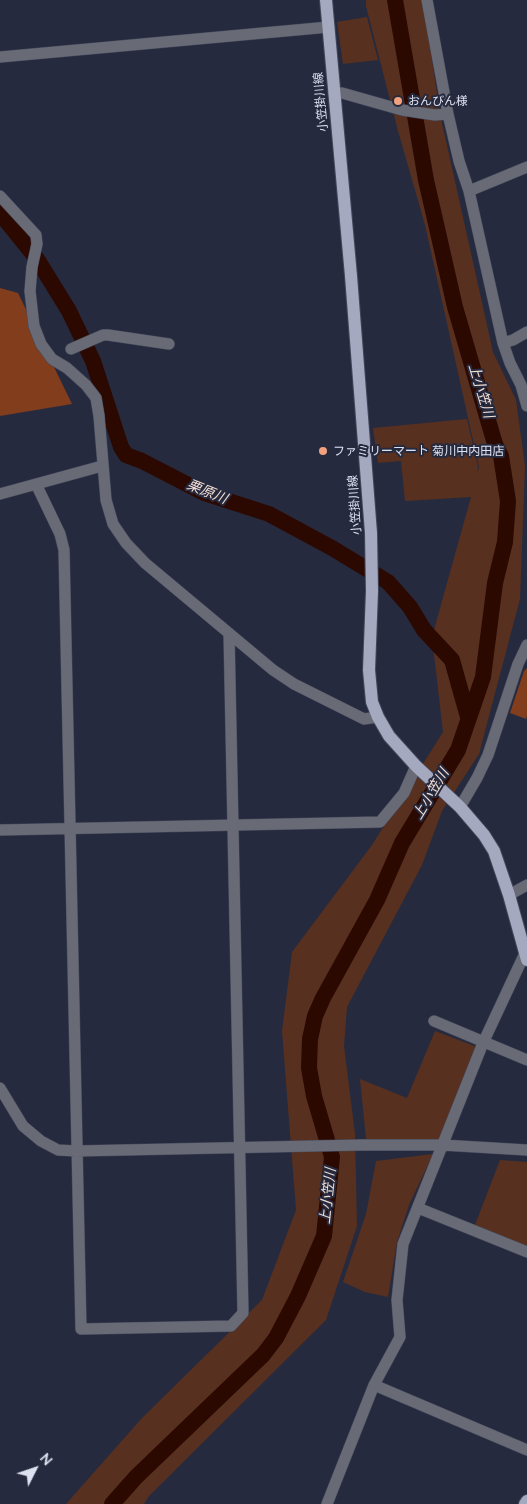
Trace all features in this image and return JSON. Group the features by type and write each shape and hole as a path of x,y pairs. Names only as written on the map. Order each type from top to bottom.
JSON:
{"main road":[{"name":"小笠掛川線","path":"326,0 363,416 372,560 369,670 372,702 378,718 389,736 419,768 458,804 484,835 494,851 523,929 526,956"}],"street":[{"path":"427,0 448,114 459,161 469,191 503,343 521,385 527,406"},
{"path":"0,57 329,27"},
{"path":"334,94 342,93 402,110 435,115 448,114"},
{"path":"469,191 527,167"},
{"path":"0,196 36,235 37,244 32,267 30,291 34,326 42,344 52,359 74,374 96,398 106,500 113,524 126,542 145,563 273,670 294,684 364,719 378,718"},
{"path":"503,343 527,332"},
{"path":"70,349 103,335 169,344"},
{"path":"0,494 102,466"},
{"path":"36,484 60,534 64,550 68,828 81,1329 231,1326 243,1313 230,633"},
{"path":"458,804 478,778 488,755 518,664 527,648"},
{"path":"0,830 380,822 404,793 419,768"},
{"path":"509,894 527,885"},
{"path":"327,1504 374,1386 400,1337 396,1300 403,1244 483,1043 526,956"},
{"path":"434,1021 527,1060"},
{"path":"0,1088 23,1126 41,1141 58,1150 239,1148 304,1145 442,1145 527,1150"},
{"path":"418,1208 527,1252"},
{"path":"374,1386 527,1450"}],"shaded area":[{"path":"366,0 423,0 440,114 493,352 516,400 525,466 520,599 479,754 442,811 422,865 347,1007 344,1046 355,1134 357,1226 326,1320 149,1496 144,1504 66,1504 142,1418 262,1300 296,1210 282,1031 292,952 372,845 443,732 432,637 471,497 405,501 401,461 378,463 373,428 467,419 478,467 477,475 479,467 425,225 398,131"},
{"path":"367,17 378,60 343,64 337,22"},
{"path":"0,288 18,293 72,404 0,416"},
{"path":"527,668 526,719 510,713 524,671"},
{"path":"435,1031 477,1047 441,1141 366,1139 360,1079 407,1098"},
{"path":"433,1154 409,1205 397,1242 388,1297 365,1292 343,1282 366,1214 376,1161"},
{"path":"500,1160 527,1162 527,1247 475,1225"}],"waterway":[{"name":"上小笠川","path":"112,1504 136,1477 263,1355 276,1338 298,1296 324,1236 332,1157 314,1096 309,1068 310,1039 315,1016 377,900 402,843 458,750 483,677 495,583 505,542 508,501 501,456 495,444 455,307 426,180 395,0"},
{"name":"栗原川","path":"0,213 37,259 69,311 93,361 121,447 126,455 142,461 204,493 269,514 332,548 388,582 410,607 424,630 452,660 468,717"}],"place":[{"name":"おんびん様","path":"398,101"},
{"name":"ファミリーマート 菊川中内田店","path":"323,451"}]}
